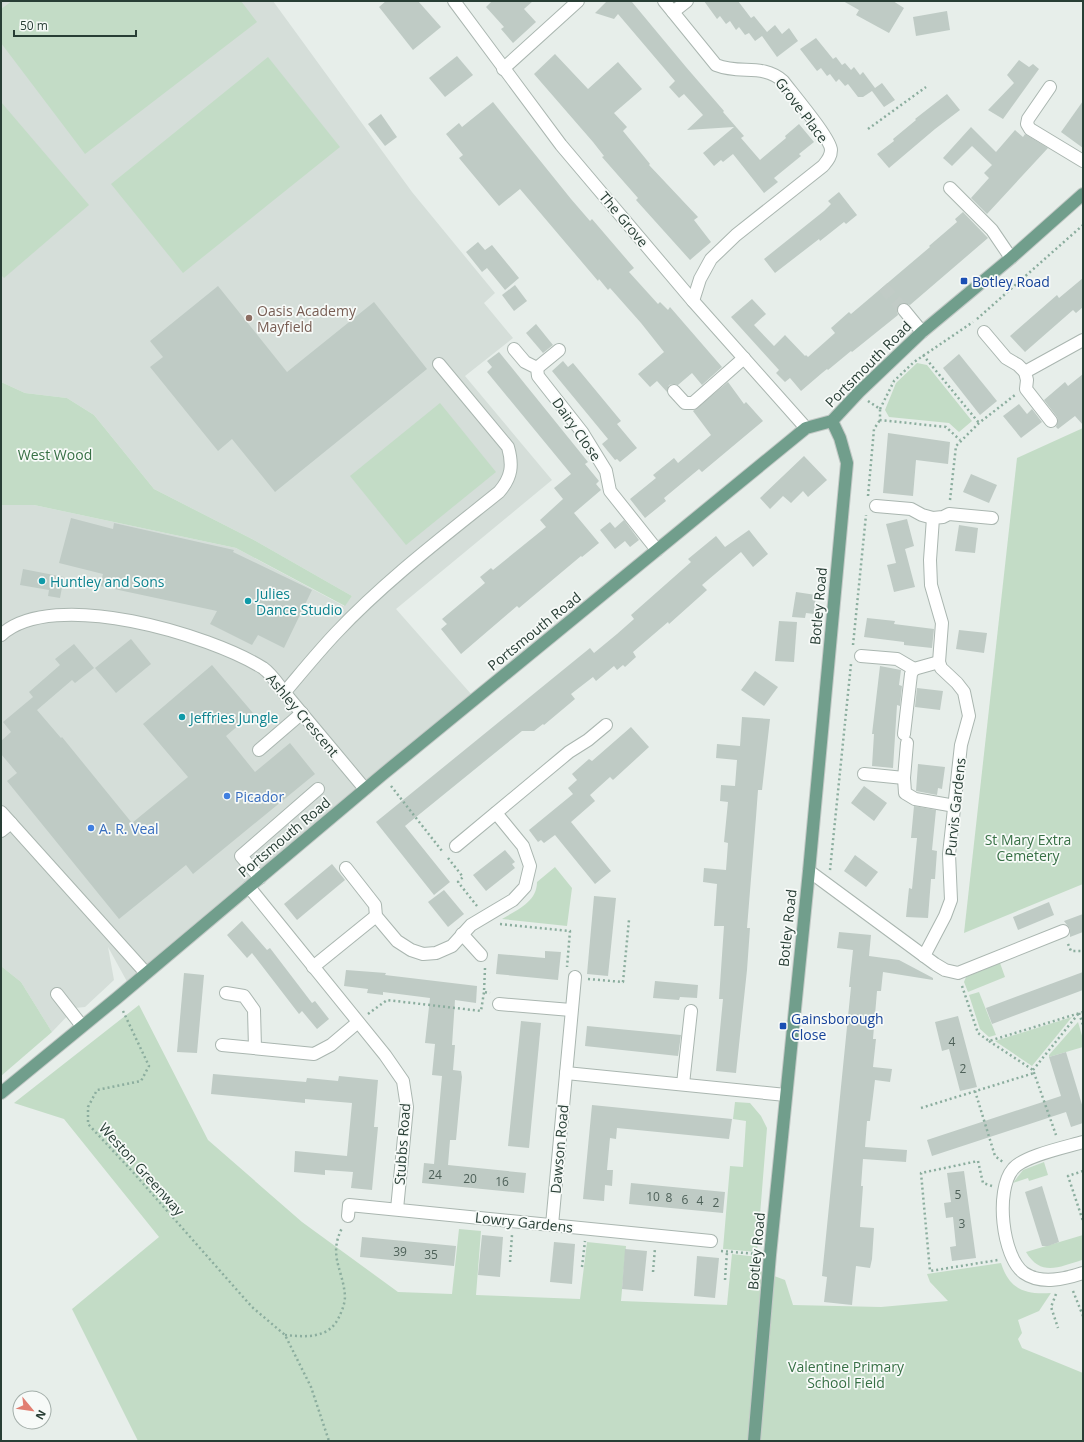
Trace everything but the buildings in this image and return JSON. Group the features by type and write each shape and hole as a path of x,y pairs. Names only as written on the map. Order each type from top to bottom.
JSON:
{"main road":[{"name":"Portsmouth Road","path":"1,1092 117,998 145,972 260,878 365,789 806,428 832,421 859,392 912,341 1012,258 1083,194"},
{"name":"Botley Road","path":"754,1441 770,1255 809,871 847,464 840,438 832,421"}],"street":[{"name":"The Grove","path":"454,1 556,140 693,301 806,428"},
{"path":"503,69 578,1"},
{"name":"Grove Place","path":"664,1 716,65 728,70 765,70 774,74 794,96 826,138 831,149 829,159 823,166 736,235 711,259 700,279 693,301"},
{"path":"673,12 687,1"},
{"path":"1050,87 1028,118 1027,124 1030,129 1083,161"},
{"path":"950,188 992,230 1012,258"},
{"path":"904,310 922,332"},
{"path":"984,332 1006,358 1018,365 1025,372 1027,380 1026,389 1051,421"},
{"path":"1025,372 1083,340"},
{"path":"514,349 525,362 537,368 559,350"},
{"path":"674,391 685,403 693,403 744,358"},
{"path":"284,693 336,633 381,590 499,492 507,483 511,473 512,460 508,447 439,364"},
{"name":"Dairy Close","path":"537,368 538,376 582,432 606,471 610,491 657,550"},
{"path":"876,506 911,509 934,518 943,517 949,514 992,518"},
{"path":"862,656 897,659 914,669 939,662 942,623 931,585 930,560 934,518"},
{"name":"Ashley Crescent","path":"1,635 28,620 57,614 111,618 176,631 210,642 264,669 365,789"},
{"name":"Purvis Gardens","path":"924,956 945,916 951,900 949,854 961,745 969,716 968,704 964,692 941,668 939,662"},
{"path":"914,669 912,674 906,738 904,778 905,793 909,797 955,806"},
{"path":"258,750 302,713"},
{"path":"456,846 569,752 588,740 606,725"},
{"path":"864,774 904,778"},
{"path":"260,878 241,856 318,789"},
{"path":"1,812 145,972"},
{"path":"346,868 376,905 376,916 397,941 411,950 423,954 436,953 452,946 471,925 513,900 525,887 530,866 523,846 496,813"},
{"path":"1,831 11,823"},
{"path":"809,871 945,970 958,973 1063,932"},
{"name":"Stubbs Road","path":"249,887 357,1023 385,1055 403,1081 407,1107 397,1209"},
{"path":"313,967 376,916"},
{"path":"462,934 481,954"},
{"name":"Dawson Road","path":"552,1225 575,977"},
{"path":"226,993 244,996 254,1010 256,1028 255,1048"},
{"path":"57,994 82,1026"},
{"path":"499,1004 571,1010"},
{"path":"683,1084 691,1011"},
{"path":"222,1045 314,1054 331,1045 357,1023"},
{"path":"566,1073 786,1094"},
{"path":"1083,1142 1022,1161 1013,1168 1006,1179 1003,1191 1002,1211 1012,1258 1024,1274 1043,1280 1064,1278 1083,1273"},
{"name":"Lowry Gardens","path":"348,1216 349,1205 711,1241"}],"path":[{"path":"868,129 926,87"},
{"path":"960,440 946,427 880,420 880,409 894,382 914,362 975,321 1083,225"},
{"path":"912,341 979,423"},
{"path":"949,514 956,446 960,440 979,423 1013,396 1026,389"},
{"path":"859,392 869,402 880,409"},
{"path":"382,775 463,877 458,882 490,923 570,931 567,977 623,982 629,920"},
{"path":"1063,932 1071,951 1083,951"},
{"path":"357,1023 387,1000 481,1011 486,971 481,954"},
{"path":"958,973 978,1033 1034,1072 1061,1149"},
{"path":"484,992 496,993 499,1004"},
{"name":"Weston Greenway","path":"117,998 149,1066 141,1081 97,1090 88,1107 88,1124 252,1307 285,1335 311,1387 328,1441"},
{"path":"989,1041 1083,1012"},
{"path":"1079,1013 1083,1025"},
{"path":"921,1108 1034,1072 1079,1013"},
{"path":"976,1091 995,1156 1013,1168"},
{"path":"1003,1191 983,1183 978,1161 921,1172 930,1271 1012,1258"},
{"path":"1083,1171 1068,1176 1083,1221"},
{"path":"285,1335 317,1336 327,1332 336,1323 342,1311 345,1298 340,1271 336,1260 336,1240 348,1216"},
{"path":"510,1262 514,1221"},
{"path":"582,1267 586,1229"},
{"path":"653,1272 656,1236"},
{"path":"711,1241 721,1252 770,1255"},
{"path":"724,1280 727,1252"},
{"path":"1064,1278 1083,1316"},
{"path":"1058,1328 1050,1307 1064,1278"}],"shaded area":[{"path":"1,1 273,1 412,192 495,293 484,303 513,338 465,376 552,480 396,609 471,694 130,987 108,947 114,980 85,1007 75,1008 52,1032 21,982 1,966 1,505 34,505 236,548 344,606 352,596 254,540 154,489 94,415 67,398 25,393 1,382"}],"green space":[{"path":"12,1 241,1 257,22 85,154 1,43 1,9"},
{"path":"268,57 340,147 183,273 111,184"},
{"path":"1,102 89,205 4,278 1,275"},
{"path":"917,363 927,365 972,421 959,432 949,423 889,417 885,410 896,383"},
{"name":"West Wood","path":"1,382 25,393 67,398 94,415 154,489 254,540 352,596 345,606 236,548 34,505 1,505"},
{"path":"440,403 496,472 406,545 350,476"},
{"name":"St Mary Extra Cemetery","path":"1083,428 1083,884 964,933 1017,458"},
{"path":"555,867 572,888 567,926 502,919 525,905 534,895 537,882"},
{"path":"1000,963 1005,977 968,992 964,982 966,977"},
{"path":"1,966 21,982 52,1032 1,1076"},
{"path":"979,992 996,1035 989,1037 980,1029 969,995"},
{"name":"Valentine Primary School Field","path":"139,1005 208,1140 302,1222 398,1292 452,1294 459,1229 481,1231 476,1295 580,1299 587,1242 626,1246 621,1301 727,1305 732,1254 758,1257 758,1270 785,1280 793,1305 881,1307 948,1301 930,1282 927,1274 1001,1263 1004,1272 1009,1279 1019,1288 1033,1293 1051,1293 1039,1311 1018,1320 1022,1333 1018,1339 1022,1348 1083,1373 1083,1441 138,1441 72,1309 159,1237 64,1119 14,1103"},
{"path":"1072,1017 1032,1066 995,1041"},
{"path":"1078,1022 1083,1039 1083,1047 1049,1057 1049,1055"},
{"path":"735,1102 750,1103 761,1116 767,1128 757,1252 723,1249 730,1166 743,1167 746,1121 733,1119"},
{"path":"1044,1162 1048,1175 1029,1181 1028,1178 1013,1183 1023,1170"},
{"path":"1083,1235 1082,1260 1066,1265 1051,1268 1044,1267 1038,1265 1032,1260 1026,1252"}],"tunnel":[{"path":"883,287 904,310"}],"place":[{"name":"Botley Road","path":"964,281"},
{"name":"Oasis Academy Mayfield","path":"249,318"},
{"name":"Huntley and Sons","path":"42,581"},
{"name":"Julies Dance Studio","path":"248,601"},
{"name":"Jeffries Jungle","path":"182,717"},
{"name":"Picador","path":"227,796"},
{"name":"A. R. Veal","path":"91,828"},
{"name":"Gainsborough Close","path":"783,1026"}]}
